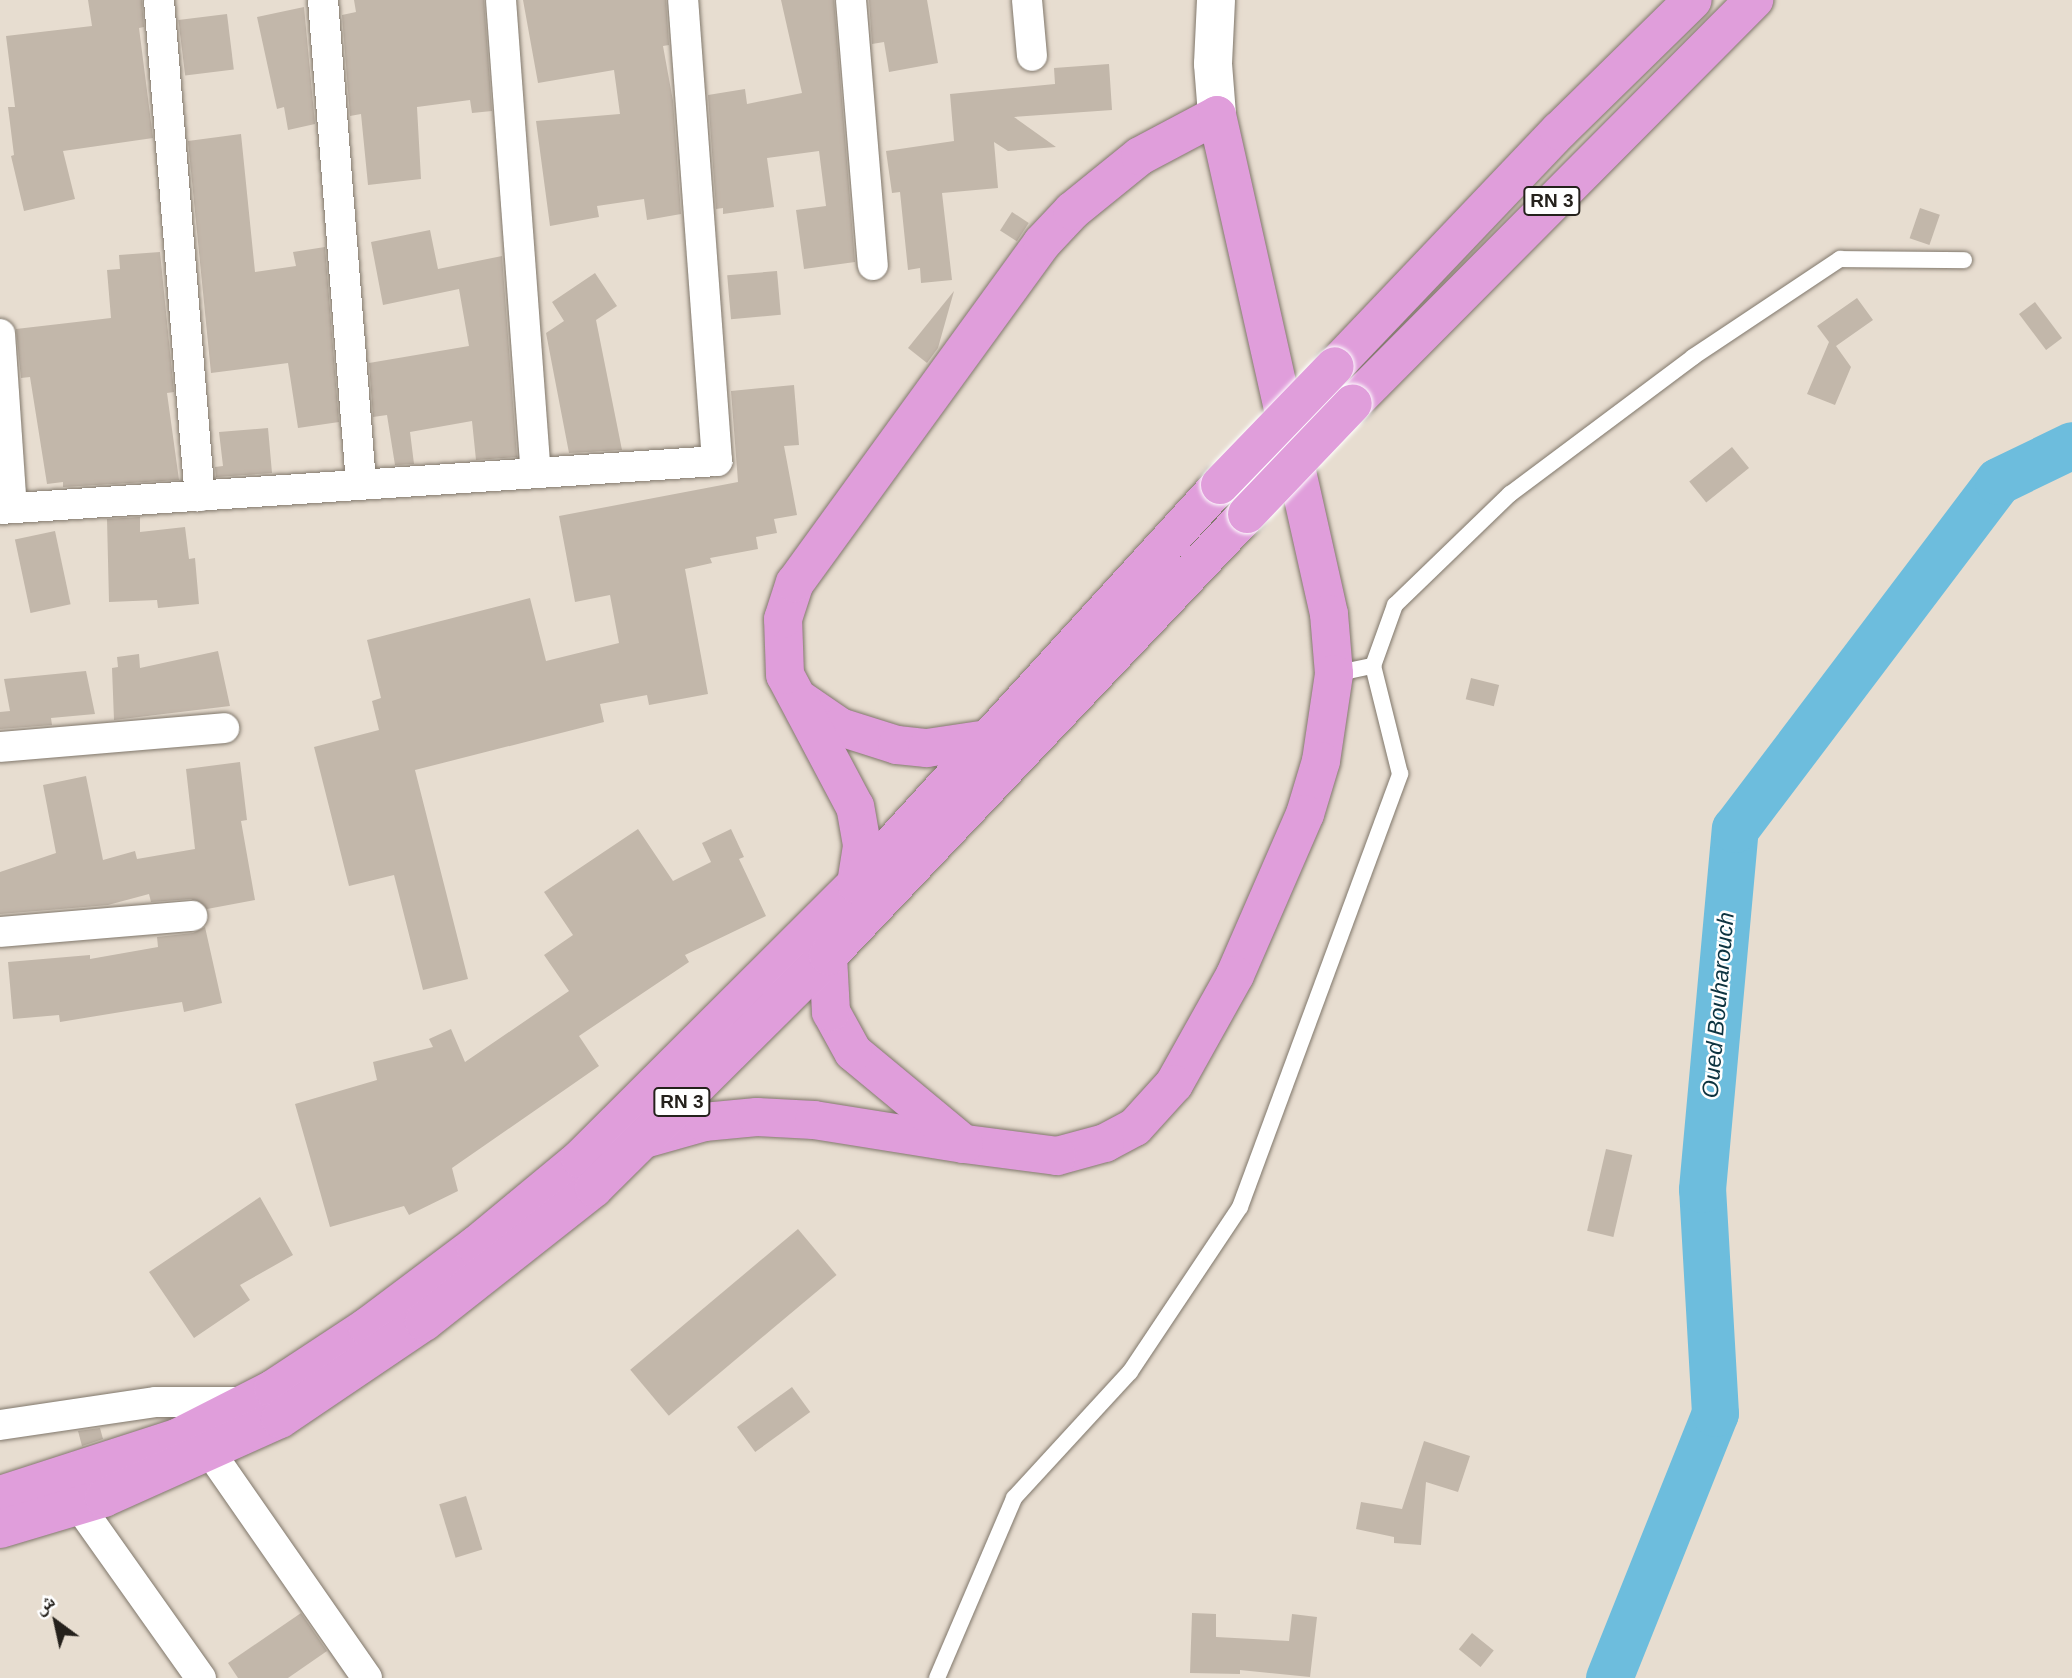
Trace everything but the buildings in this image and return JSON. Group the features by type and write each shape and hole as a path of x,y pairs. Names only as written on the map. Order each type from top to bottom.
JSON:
{"highway":[{"name":"RN 3","path":"0,1495 177,1438 248,1402 367,1327 475,1246 580,1160 856,884 1220,485 1559,131 1693,0"},
{"name":"RN 3","path":"0,1529 79,1506 210,1452 280,1419 424,1322 594,1188 828,957 1353,403 1754,0"},
{"path":"646,1139 704,1122 757,1117 814,1120 1057,1156 1105,1143 1135,1127 1174,1084 1235,975 1305,814 1321,761 1334,674 1329,614 1217,115 1122,169 1042,243 795,583 780,638 791,692 855,807 862,845 856,884"},
{"path":"791,692 814,712 868,739 927,748 987,739"},
{"path":"828,957 831,1012 853,1052 964,1144"}],"main road":[{"path":"1216,0 1213,64 1217,115"}],"street":[{"path":"159,0 200,496"},
{"path":"323,0 361,485"},
{"path":"501,0 536,473"},
{"path":"0,334 6,509 717,461 683,0"},
{"path":"851,0 873,265"},
{"path":"1027,0 1032,56"},
{"path":"0,747 224,728"},
{"path":"0,932 192,916"},
{"path":"0,1424 156,1402 248,1402"},
{"path":"210,1452 367,1678"},
{"path":"79,1506 201,1678"}],"lane":[{"path":"937,1678 1014,1499 1130,1371 1240,1207 1401,774 1373,666 1395,605 1510,494 1693,357 1840,259 1964,260"},
{"path":"1334,674 1373,666"}],"waterway":[{"name":"Oued Bouharouch","path":"1609,1678 1715,1413 1702,1189 1735,829 1998,481 2072,445"}]}
